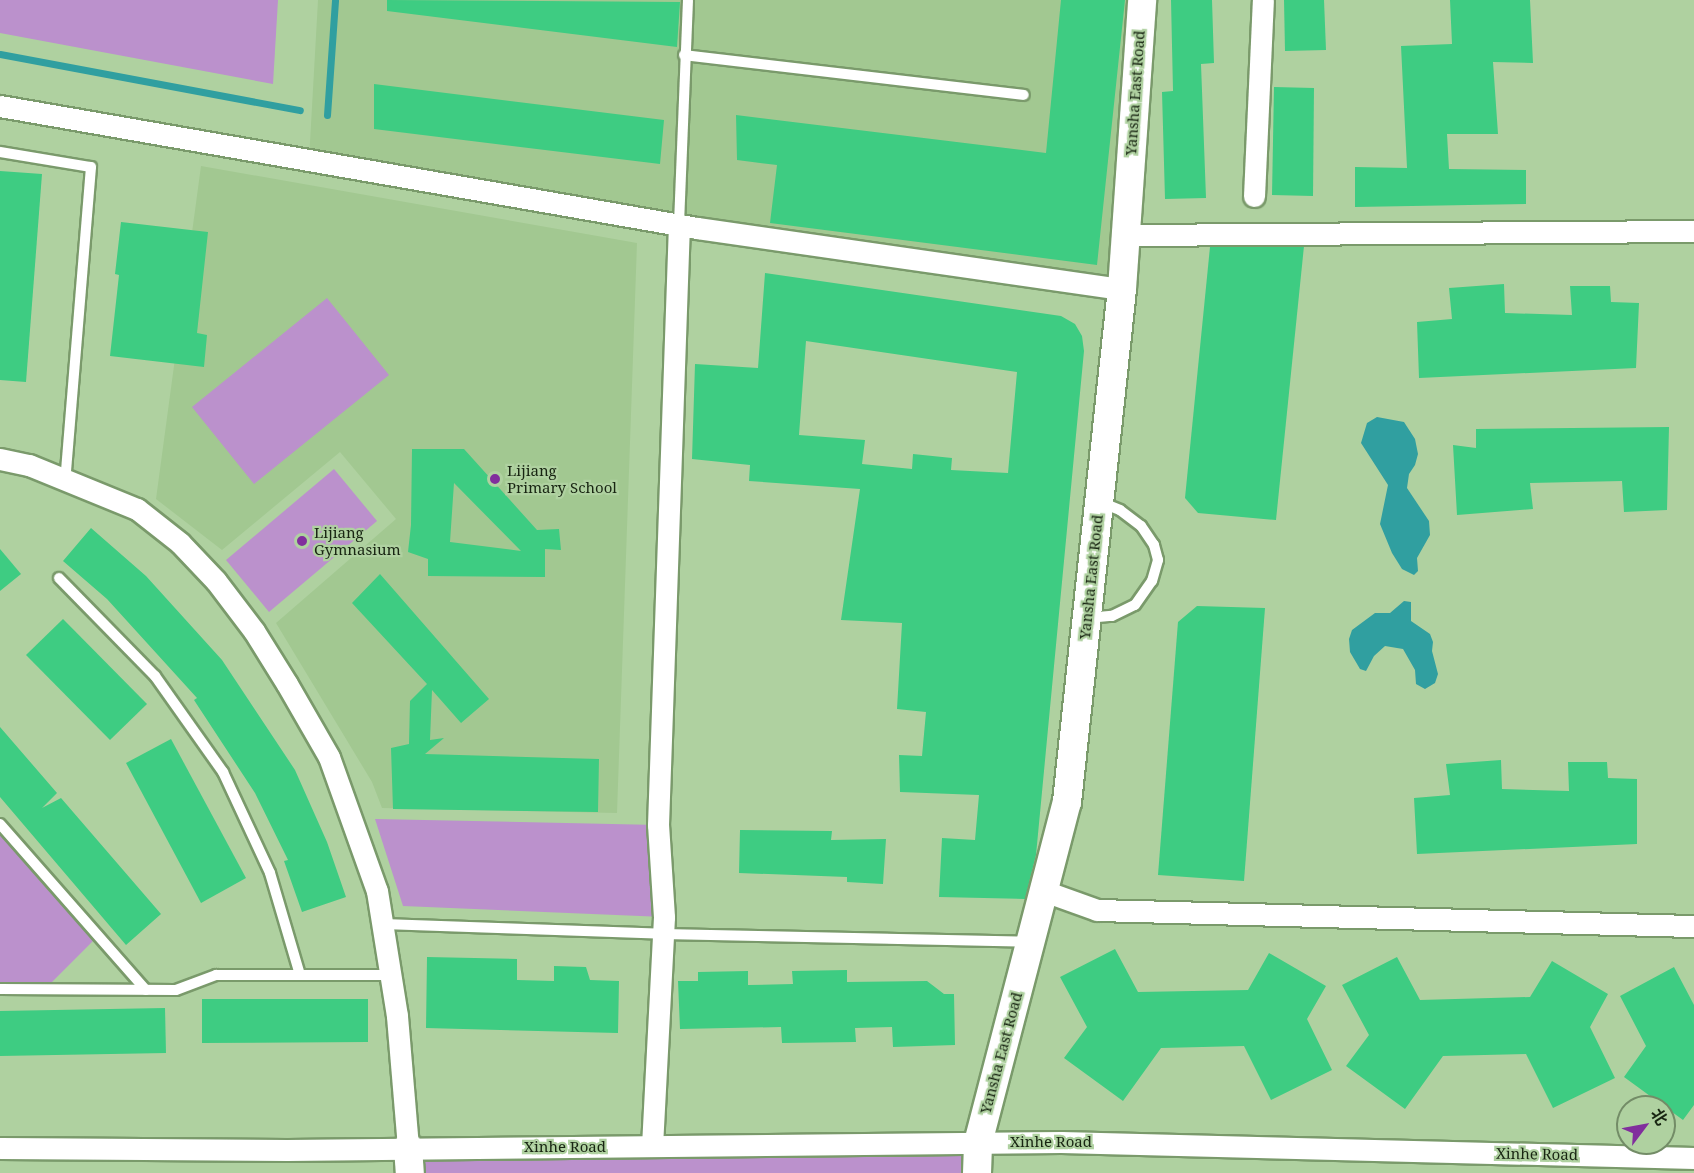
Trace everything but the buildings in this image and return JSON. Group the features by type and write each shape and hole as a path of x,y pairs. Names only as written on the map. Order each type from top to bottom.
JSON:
{"street":[{"name":"Yansha East Road","path":"977,1173 978,1143 1068,802 1122,289 1142,0"},
{"path":"1254,196 1263,0"},
{"path":"0,106 679,224 1122,289"},
{"path":"652,1146 663,934 658,825 679,224"},
{"path":"1126,235 1694,231"},
{"path":"0,459 29,465 137,509 180,543 216,581 254,631 329,757 377,891 392,975 409,1160"},
{"path":"1044,891 1097,910 1694,926"},
{"name":"Xinhe Road","path":"0,1148 287,1150 409,1160 652,1146 1061,1142 1694,1158"}],"lane":[{"path":"679,224 688,0"},
{"path":"684,55 1024,95"},
{"path":"0,152 90,167 65,480"},
{"path":"1087,618 1112,616 1135,605 1152,581 1158,560 1154,545 1142,526 1120,510 1100,502"},
{"path":"59,578 155,676 223,772 270,873 300,975"},
{"path":"0,824 146,990"},
{"path":"383,924 663,934 1030,942"},
{"path":"0,989 176,990 216,975 392,975"}],"shaded area":[{"path":"0,0 278,0 273,84 0,33"},
{"path":"318,0 1145,0 1122,289 309,160"},
{"name":"Lijiang Primary School","path":"201,166 637,243 617,813 382,808 372,782 276,623 396,519 340,452 222,550 156,499"},
{"path":"327,298 389,375 254,484 192,407"},
{"name":"Lijiang Gymnasium","path":"334,469 377,521 269,612 226,560"},
{"path":"375,819 658,825 664,917 403,906"},
{"path":"0,824 98,936 44,990 0,989"},
{"path":"975,1143 974,1173 410,1173 408,1147"}],"water":[{"path":"1377,417 1404,422 1415,439 1418,454 1409,474 1407,488 1429,521 1430,535 1417,558 1418,571 1414,575 1402,569 1392,553 1380,524 1388,485 1361,443 1367,423"},
{"path":"1404,601 1411,602 1411,621 1430,634 1433,642 1432,651 1438,674 1435,683 1425,689 1416,684 1415,670 1403,649 1385,646 1374,656 1366,671 1360,669 1350,652 1349,639 1352,630 1375,613 1390,613"}],"waterway":[{"path":"327,115 335,0"},
{"path":"0,54 300,110"}],"place":[{"name":"Lijiang Primary School","path":"495,479"},
{"name":"Lijiang Gymnasium","path":"302,541"}]}
